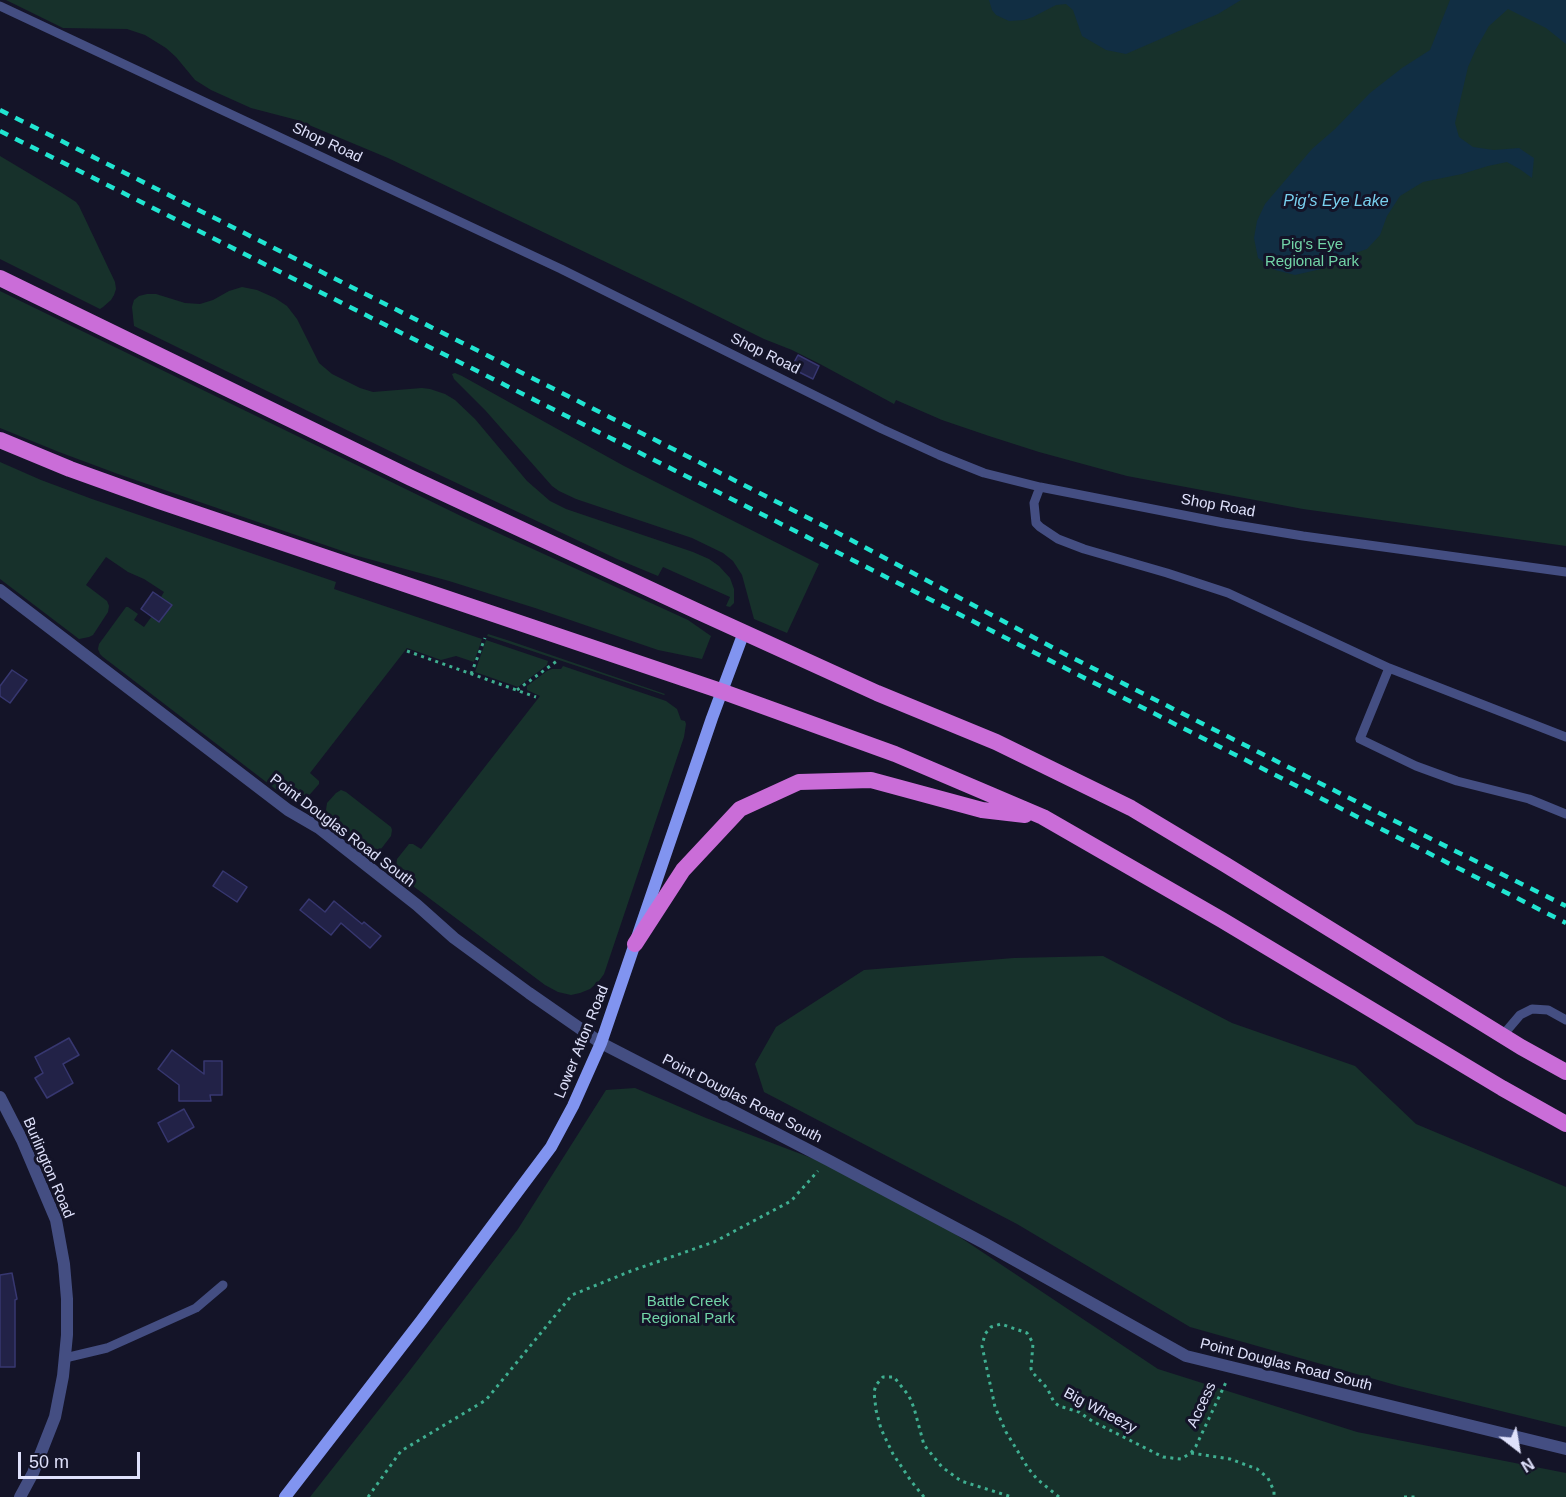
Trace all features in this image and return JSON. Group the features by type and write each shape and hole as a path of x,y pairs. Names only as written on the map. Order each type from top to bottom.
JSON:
{"highway":[{"path":"0,278 411,478 877,693 996,742 1131,808 1566,1072"},
{"path":"0,440 78,472 159,501 721,691 895,754 1043,817 1566,1124"},
{"path":"635,944 683,870 740,809 799,782 871,780 982,810 1043,817"}],"main road":[{"name":"Lower Afton Road","path":"285,1497 428,1312 551,1147 578,1097 601,1044 721,691 744,632"}],"street":[{"name":"Point Douglas Road South","path":"0,590 288,810 319,828 417,905 454,938 601,1044 984,1243 1186,1356 1566,1449"},
{"name":"Burlington Road","path":"0,1097 22,1140 56,1220 64,1264 67,1299 65,1358 55,1417 33,1473 20,1497"}],"lane":[{"name":"Shop Road","path":"0,6 551,264 882,429 984,473 1040,487 1212,521 1303,536 1566,572"},
{"path":"1040,487 1034,503 1036,523 1058,539 1228,593 1389,668 1566,737"},
{"path":"1389,668 1360,739 1416,766 1457,781 1529,799 1566,814"},
{"path":"1503,1035 1520,1015 1532,1009 1548,1010 1566,1020"},
{"path":"65,1358 107,1348 196,1308 223,1285"}],"path":[{"path":"471,674 485,638"},
{"path":"407,651 536,697"},
{"path":"517,690 557,662"},
{"path":"368,1497 401,1451 486,1400 572,1295 631,1271 714,1242 791,1201 828,1160"},
{"name":"Big Wheezy","path":"1059,1497 1037,1479 1028,1468 994,1407 982,1346 988,1329 994,1325 1001,1324 1027,1333 1033,1343 1031,1369 1059,1406 1079,1412 1163,1458 1181,1459 1191,1453"},
{"name":"Access","path":"1191,1453 1233,1367"},
{"path":"924,1497 893,1454 881,1429 874,1392 876,1385 883,1377 894,1377 909,1396 924,1445 942,1467 961,1481 1012,1497"},
{"path":"1191,1453 1230,1459 1257,1469 1268,1478 1274,1491 1274,1497"},
{"path":"1404,1497 1418,1497"}],"green space":[{"name":"Pig's Eye Regional Park","path":"6,0 1566,0 1566,546 1303,509 1127,476 989,436 942,420 896,400 894,404 792,350 764,339 388,158 297,120 251,108 211,90 195,80 166,48 145,35 127,29 63,28"},
{"path":"0,156 62,193 79,206 115,282 114,295 103,307 100,309 0,259"},
{"path":"242,287 257,290 287,306 297,319 319,363 332,374 373,392 422,388 445,394 475,419 527,481 550,501 566,509 709,559 730,578 734,589 734,603 730,607 726,606 730,597 663,567 658,576 617,559 134,326 132,307 134,300 139,296 156,294 185,303 200,304"},
{"path":"0,291 463,517 688,620 711,636 702,659 658,650 449,581 354,555 118,474 0,428"},
{"path":"455,373 624,466 819,564 787,633 754,619 742,575 733,561 723,553 692,538 576,499 552,486 485,410 454,379 452,374"},
{"path":"0,462 92,499 336,582 334,589 482,639 474,662 456,656 441,660 407,648 310,773 319,781 319,784 305,800 291,801 100,654 99,644 126,607 138,614 134,620 144,627 152,616 160,622 171,605 161,597 164,592 106,557 86,585 107,601 108,612 93,635 79,639 0,579"},
{"path":"488,634 665,694 487,636"},
{"path":"486,640 548,661 547,665 518,687 475,672"},
{"path":"563,666 666,701 677,709 681,720 686,724 684,737 604,974 590,989 571,995 558,992 545,985 409,883 399,875 396,867 397,859 409,844 421,849 540,696 527,690 527,686 547,671 561,669"},
{"path":"341,790 391,827 391,836 381,849 373,851 365,848 329,818 326,810 327,803"},
{"path":"1103,956 1232,1023 1355,1066 1416,1124 1566,1187 1566,1427 1399,1386 1190,1327 1017,1224 764,1092 755,1064 776,1027 864,970 1014,958"},
{"name":"Battle Creek Regional Park","path":"635,1088 706,1118 880,1184 1158,1369 1357,1432 1566,1473 1566,1497 310,1497 518,1229 606,1090"}],"water":[{"path":"989,0 1241,0 1218,14 1126,54 1106,50 1082,36 1073,10 1066,4 1056,5 1024,20 1009,21 996,15"},
{"name":"Pig's Eye Lake","path":"1450,0 1566,0 1566,44 1546,28 1508,9 1489,26 1468,67 1455,123 1459,137 1473,147 1494,150 1519,148 1534,158 1532,178 1507,162 1423,182 1400,196 1387,216 1380,235 1367,249 1344,257 1321,269 1295,275 1275,270 1258,258 1254,238 1257,221 1265,204 1312,149 1370,93 1430,50"}],"building":[{"path":"798,355 819,366 813,379 791,368"},
{"path":"153,592 172,605 159,622 141,609"},
{"path":"12,670 27,680 10,703 0,696 0,686"},
{"path":"223,871 247,887 237,902 213,886"},
{"path":"309,899 325,912 334,901 381,936 370,948 341,923 331,935 300,910"},
{"path":"69,1038 79,1055 63,1064 73,1083 47,1098 35,1078 43,1073 35,1057"},
{"path":"172,1050 204,1074 204,1061 222,1061 222,1095 210,1095 211,1101 179,1101 179,1085 158,1069"},
{"path":"184,1109 194,1127 168,1142 158,1123"},
{"path":"12,1273 17,1299 15,1300 15,1367 0,1367 0,1275"}],"railway":[{"path":"0,110 679,452 834,531 1061,652 1566,906"},
{"path":"0,131 827,547 1566,923"}]}
